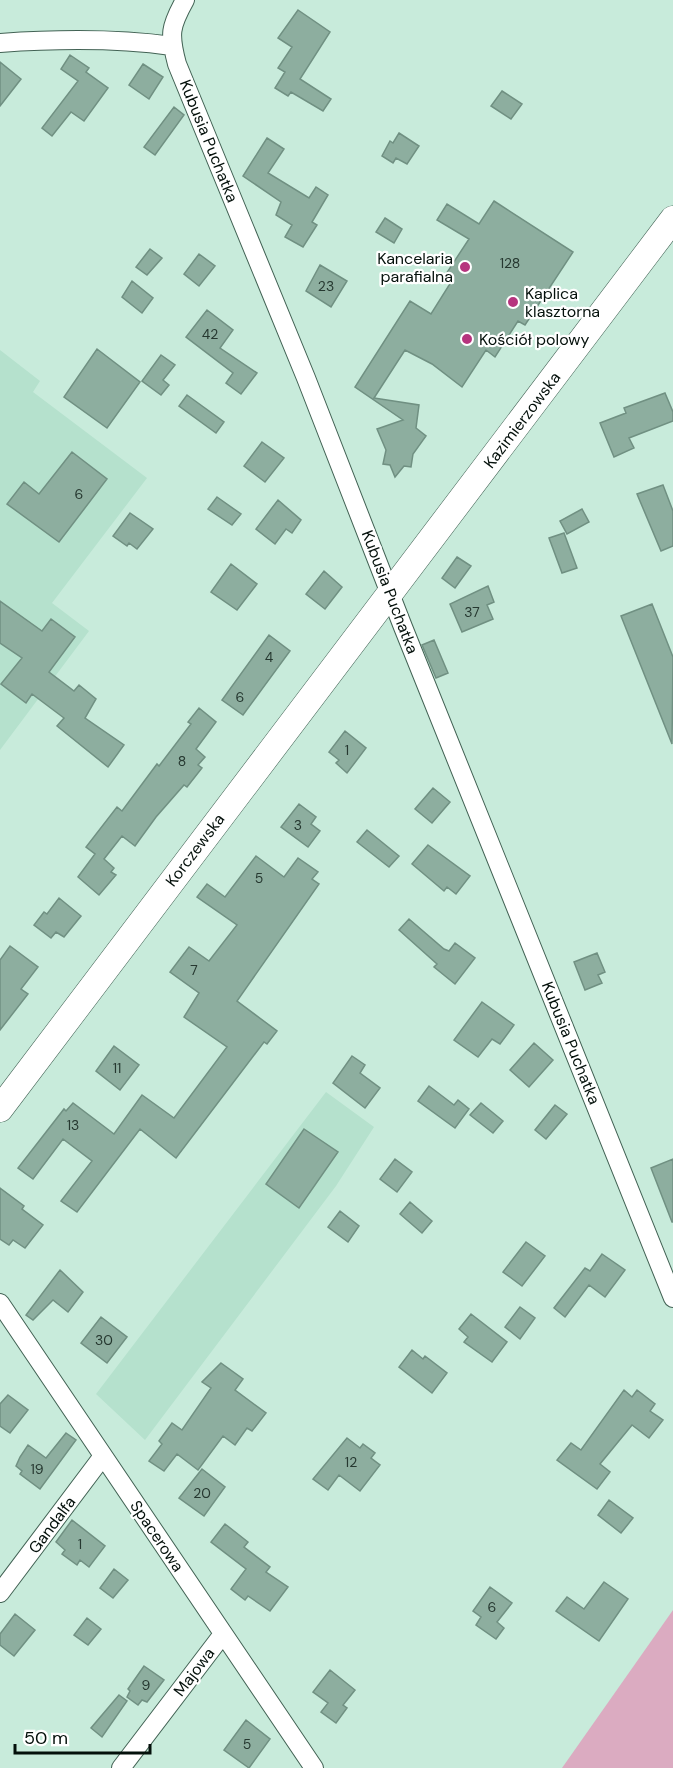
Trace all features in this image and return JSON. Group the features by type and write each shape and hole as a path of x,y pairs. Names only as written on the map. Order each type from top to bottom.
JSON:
{"street":[{"path":"0,43 46,40 140,42 172,46 171,25 185,0"},
{"name":"Kubusia Puchatka","path":"172,46 673,1298"},
{"name":"Kazimierzowska","path":"391,592 673,219"},
{"name":"Korczewska","path":"0,1109 391,592"},
{"name":"Spacerowa","path":"0,1304 314,1768"},
{"name":"Gandalfa","path":"0,1593 103,1456"},
{"name":"Majowa","path":"122,1768 223,1634"}],"shaded area":[{"path":"0,350 40,381 33,392 147,478 52,603 89,631 0,750"},
{"path":"326,1092 374,1127 336,1186 145,1440 96,1394"},
{"path":"673,1610 673,1768 562,1768"}],"building":[{"path":"298,10 330,32 300,79 331,99 323,111 291,92 288,96 275,88 285,72 278,68 292,47 278,38"},
{"path":"70,55 89,68 86,72 108,88 84,121 71,112 52,136 42,128 78,81 61,69"},
{"path":"0,62 21,79 0,106"},
{"path":"143,64 163,77 149,99 129,85"},
{"path":"502,91 522,104 511,119 491,106"},
{"path":"174,107 184,115 155,155 144,147"},
{"path":"399,133 419,146 407,164 396,158 393,163 382,156 390,141 393,143"},
{"path":"267,138 284,149 268,173 309,198 316,187 328,195 312,222 317,225 303,247 285,237 292,225 276,215 281,202 243,176"},
{"path":"494,201 573,252 525,325 518,321 495,357 486,350 462,387 432,364 405,350 374,398 419,405 416,428 426,436 413,454 411,467 404,466 395,477 390,465 383,464 386,450 377,429 403,420 355,387 410,301 431,314 453,279 446,274 469,239 437,220 447,204 479,224"},
{"path":"385,218 402,229 394,243 376,232"},
{"path":"150,249 162,258 147,275 136,267"},
{"path":"199,254 215,266 199,286 184,274"},
{"path":"320,265 347,281 331,307 306,291"},
{"path":"132,281 153,298 142,313 122,297"},
{"path":"207,310 233,330 220,348 257,373 241,394 226,383 233,373 186,337"},
{"path":"97,349 140,382 107,428 64,397"},
{"path":"161,355 175,365 163,380 169,385 161,395 142,381"},
{"path":"665,393 673,412 673,421 629,438 634,448 614,457 600,423 626,413 624,408"},
{"path":"187,395 224,422 216,433 179,406"},
{"path":"262,442 284,458 265,482 244,466"},
{"path":"72,452 107,479 59,542 7,504 24,482 39,494"},
{"path":"663,485 673,511 673,546 661,551 637,494"},
{"path":"217,497 241,514 232,525 208,509"},
{"path":"278,500 301,520 292,533 286,529 275,544 256,529"},
{"path":"582,509 589,522 567,534 560,521"},
{"path":"130,513 153,529 137,549 129,543 127,546 113,536"},
{"path":"564,533 577,568 562,573 549,538"},
{"path":"457,557 471,566 455,588 442,578"},
{"path":"231,564 257,584 237,610 211,592"},
{"path":"324,571 342,587 325,609 306,594"},
{"path":"488,586 494,602 487,605 493,619 462,632 450,604"},
{"path":"0,601 42,631 51,619 75,637 49,672 74,691 79,685 96,699 85,718 124,745 108,767 57,726 64,718 32,694 26,703 1,684 22,658 0,643"},
{"path":"652,604 673,657 672,744 621,616"},
{"path":"269,635 290,651 243,715 222,700"},
{"path":"434,640 448,673 436,678 422,645"},
{"path":"199,708 216,722 196,749 205,757 198,765 202,768 187,787 184,785 156,817 135,846 122,836 104,859 114,868 111,872 116,875 99,895 78,877 95,854 86,847 117,807 122,811 157,764 159,766 191,724 188,722"},
{"path":"345,731 366,748 347,773 336,763 339,760 329,752"},
{"path":"433,788 450,802 432,823 415,809"},
{"path":"299,804 316,817 311,824 320,831 308,847 281,827"},
{"path":"367,830 399,856 389,867 357,842"},
{"path":"428,845 470,876 456,894 447,887 444,891 412,864"},
{"path":"256,856 284,877 298,858 318,872 312,879 319,884 237,1001 277,1031 267,1044 264,1042 176,1158 140,1129 77,1212 61,1201 92,1161 63,1139 33,1179 18,1168 64,1109 66,1111 73,1103 114,1134 142,1095 174,1118 227,1047 184,1017 199,993 170,972 189,947 209,961 237,925 197,897 207,884 225,897"},
{"path":"59,898 81,916 64,937 56,932 51,938 34,925 44,912 47,914"},
{"path":"409,919 444,949 449,951 455,943 475,958 455,984 434,967 437,964 399,930"},
{"path":"10,946 38,967 21,989 28,994 0,1030 0,960"},
{"path":"597,953 605,972 598,975 602,983 585,990 574,962"},
{"path":"482,1002 514,1025 500,1044 492,1039 478,1057 454,1040"},
{"path":"534,1043 553,1060 529,1087 510,1070"},
{"path":"114,1046 139,1065 120,1090 96,1071"},
{"path":"352,1056 365,1065 360,1073 380,1088 365,1108 333,1083"},
{"path":"429,1086 454,1105 458,1100 469,1109 455,1128 418,1101"},
{"path":"481,1103 503,1121 493,1133 470,1115"},
{"path":"555,1105 567,1114 546,1139 535,1130"},
{"path":"304,1129 338,1152 299,1208 266,1184"},
{"path":"395,1159 412,1172 397,1192 380,1179"},
{"path":"673,1159 673,1222 672,1222 651,1168"},
{"path":"0,1188 24,1206 22,1209 43,1225 25,1248 13,1240 9,1245 0,1239"},
{"path":"410,1202 432,1221 422,1233 400,1214"},
{"path":"340,1211 359,1226 348,1242 328,1227"},
{"path":"526,1242 545,1256 522,1286 503,1272"},
{"path":"602,1254 625,1270 605,1297 589,1285 565,1317 554,1308 585,1268 590,1271"},
{"path":"60,1270 83,1292 68,1312 53,1300 33,1320 26,1315"},
{"path":"520,1307 535,1318 520,1339 505,1327"},
{"path":"471,1314 507,1342 492,1362 464,1342 468,1337 459,1329"},
{"path":"101,1317 127,1337 107,1363 81,1343"},
{"path":"412,1350 423,1359 425,1356 447,1373 432,1393 399,1367"},
{"path":"221,1363 243,1379 235,1390 266,1413 252,1431 247,1428 235,1445 223,1436 198,1470 177,1454 164,1471 149,1461 162,1444 159,1441 172,1423 182,1430 211,1388 202,1382"},
{"path":"624,1390 632,1397 637,1390 655,1404 650,1411 663,1420 649,1438 632,1425 600,1464 610,1472 597,1489 557,1460 571,1443 581,1450"},
{"path":"8,1395 28,1410 10,1433 0,1426 0,1404"},
{"path":"66,1433 76,1440 40,1489 20,1474 22,1471 16,1466 20,1457 28,1445 46,1458"},
{"path":"347,1438 360,1448 363,1444 375,1453 371,1458 380,1465 360,1491 339,1475 328,1490 313,1479"},
{"path":"202,1469 225,1487 204,1516 179,1498"},
{"path":"609,1500 633,1518 621,1533 598,1515"},
{"path":"72,1520 105,1546 89,1567 80,1560 77,1565 62,1554 65,1550 56,1542"},
{"path":"225,1524 248,1542 244,1547 270,1567 266,1572 288,1587 270,1611 248,1596 245,1600 231,1589 246,1569 211,1542"},
{"path":"114,1569 128,1580 113,1598 100,1588"},
{"path":"604,1582 628,1599 599,1641 556,1611 567,1597 584,1609"},
{"path":"490,1587 512,1603 497,1622 504,1628 496,1639 476,1625 481,1617 473,1611"},
{"path":"15,1614 35,1630 14,1656 0,1645 0,1634"},
{"path":"87,1618 101,1629 88,1645 74,1635"},
{"path":"144,1666 164,1680 147,1702 142,1700 138,1705 127,1697 130,1691 128,1689"},
{"path":"330,1670 355,1690 343,1705 347,1708 336,1723 321,1712 328,1703 313,1692"},
{"path":"119,1695 127,1701 102,1737 91,1728"},
{"path":"246,1720 270,1739 249,1768 224,1750"}],"place":[{"name":"Kancelaria parafialna","path":"465,267"},
{"name":"Kaplica klasztorna","path":"513,302"},
{"name":"Kościół polowy","path":"467,339"}]}
